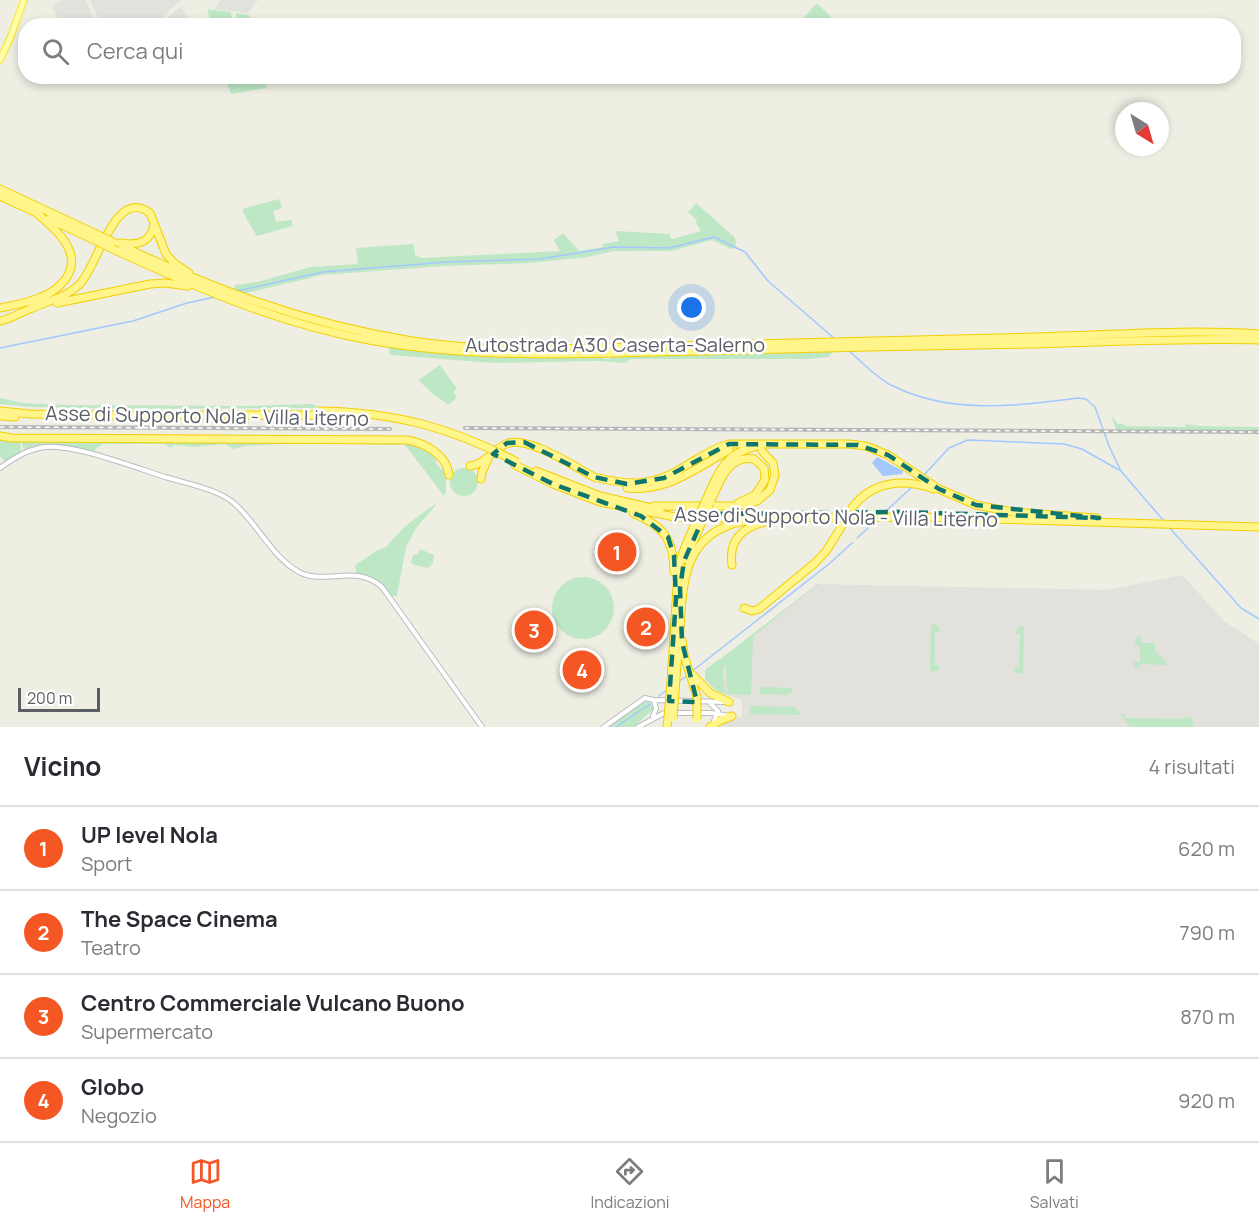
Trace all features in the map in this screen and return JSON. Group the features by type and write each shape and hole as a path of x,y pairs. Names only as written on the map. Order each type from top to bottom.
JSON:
{"highway":[{"path":"0,189 117,250 227,297"},
{"path":"0,196 93,236 113,242 206,289"},
{"path":"0,321 69,293 87,276 108,232 122,212 129,208 137,207 150,213 169,257 206,289"},
{"path":"0,308 41,297 61,284 67,276 71,263 69,249 52,225 35,212"},
{"path":"113,242 141,243 152,233 154,221"},
{"path":"40,305 157,283 206,289"},
{"name":"Autostrada A30 Caserta-Salerno","path":"227,297 247,300 350,330 414,341 485,348 1259,340"},
{"name":"Autostrada A30 Caserta-Salerno","path":"227,297 294,322 369,340 486,354 825,349 864,345 1192,333 1259,334"},
{"path":"27,302 51,301"},
{"name":"Asse di Supporto Nola - Villa Literno","path":"0,409 28,414 78,415 318,413"},
{"name":"Asse di Supporto Nola - Villa Literno","path":"0,409 318,413 369,417 423,427 473,444 553,484 600,502 675,517 768,519 867,516"},
{"path":"0,417 78,415"},
{"path":"0,436 12,438 402,440 421,444 435,452 447,467 449,476"},
{"path":"470,466 489,457 507,443 524,442 606,483 624,488 642,489 658,487 684,477 729,450"},
{"path":"594,477 627,484 650,482 671,475 722,446 741,444 764,447 866,446 888,454 918,475 924,483"},
{"path":"708,503 720,470 728,459 742,451 764,447"},
{"path":"628,503 665,507 747,505 762,498 774,482 775,471 764,447"},
{"path":"481,479 483,467 489,457"},
{"path":"669,723 677,626 679,563 725,471 734,462 749,458 758,461 766,473 759,491 743,502 726,506"},
{"name":"Asse di Supporto Nola - Villa Literno","path":"516,464 628,503 692,514 1100,518 1145,522"},
{"path":"852,508 876,488 911,482 924,483 976,506 1100,518"},
{"path":"600,502 641,516 663,531 673,549 678,597"},
{"path":"867,516 894,516"},
{"name":"Asse di Supporto Nola - Villa Literno","path":"894,516 1259,525"},
{"path":"678,597 688,565 698,547 715,533 741,522 768,519"},
{"path":"732,565 732,547 736,537 751,526 768,519"},
{"path":"744,608 752,611 759,609 808,570 827,550 843,524"},
{"path":"677,626 684,655 693,677 697,697 697,723"},
{"path":"693,677 710,693 729,702"},
{"path":"711,726 732,716"}],"main road":[{"path":"0,60 24,0"}],"street":[{"path":"0,468 30,451 45,447 63,448 215,492 237,506 282,558 297,571 319,576 359,575 374,580 390,597 482,727"},
{"path":"604,727 641,699 729,702"},
{"path":"650,719 656,712 654,700"},
{"path":"708,702 715,707 718,714"},
{"path":"638,727 664,713 732,716"},
{"path":"711,726 718,714"}],"highlighted area":[{"path":"524,442 594,477 627,484 664,478 729,444 858,445 888,455 939,489 976,505 1099,518 899,512 705,514 684,561 680,588 682,642 697,702 669,701 676,598 674,556 668,537 641,516 553,484 493,454 507,443"}],"shaded area":[{"path":"61,0 86,0 93,18 58,18 52,7"},
{"path":"90,0 181,0 161,18 98,18"},
{"path":"221,0 258,0 248,13 214,9"},
{"path":"182,6 186,18 167,18"},
{"path":"1182,575 1225,622 1259,644 1259,727 715,727 731,719 742,717 742,700 726,695 713,687 705,679 705,670 817,584 1108,590"}],"green space":[{"path":"817,3 832,18 803,18"},
{"path":"207,9 231,12 232,18 210,18"},
{"path":"236,13 249,15 250,18 237,18"},
{"path":"227,84 266,84 267,88 231,94"},
{"path":"279,199 282,208 273,211 276,222 291,220 293,226 257,236 242,209"},
{"path":"696,203 734,237 735,248 731,249 712,240 671,251 614,251 587,257 530,263 443,266 322,275 242,294 235,291 235,285 258,282 310,267 358,264 356,248 412,244 415,255 422,258 560,251 554,240 563,233 579,251 603,247 603,244 619,241 615,231 669,234 672,239 701,231 696,223 697,220 688,212"},
{"path":"390,347 468,355 606,359 832,352 829,357 808,359 631,359 625,363 598,361 494,363 391,355"},
{"path":"440,365 457,389 453,392 457,397 449,405 418,380"},
{"path":"0,398 23,403 67,405 312,404 322,408 30,407 0,404"},
{"path":"1111,415 1118,424 1126,426 1185,427 1186,424 1259,427 1259,430 1116,430"},
{"path":"0,438 20,440 21,452 5,462 0,456"},
{"path":"21,440 398,442 419,445 436,456 436,463 441,469 446,469 446,491 444,496 405,445 302,443 245,446 233,449 225,444 192,447 175,445 170,448 165,444 103,444 95,449 95,454 60,445 24,450"},
{"path":"464,468 474,472 478,482 474,492 464,496 454,492 450,482 454,472"},
{"path":"435,504 416,528 406,547 397,596 392,596 374,578 356,573 355,565 386,547 404,527"},
{"path":"420,549 434,555 433,563 428,568 411,563 413,555 418,554"},
{"path":"577,577 589,577 605,586 612,596 614,608 612,620 605,630 589,639 577,639 566,634 557,625 552,614 552,602 557,591 566,582"},
{"path":"817,584 821,584 815,586 753,637 751,695 727,694 726,666 723,666 723,678 726,695 716,690 705,679 705,670"},
{"path":"931,624 937,625 941,631 935,632 935,665 940,665 938,670 930,672"},
{"path":"1024,626 1023,674 1015,672 1014,667 1019,667 1020,634 1015,633 1018,627"},
{"path":"1141,636 1141,643 1155,643 1155,651 1166,661 1166,665 1140,664 1140,669 1135,667 1133,662 1140,662 1140,646 1134,645 1136,638"},
{"path":"760,687 793,688 787,695 760,694"},
{"path":"647,701 653,706 653,710 633,727 606,727 641,702"},
{"path":"750,706 794,707 801,714 750,714"},
{"path":"1121,714 1125,714 1125,718 1183,719 1183,716 1192,718 1193,727 1130,727"}],"water":[{"path":"877,457 903,471 902,474 883,476 872,463"}],"waterway":[{"path":"237,291 323,272 446,262 540,259 614,247 669,248 714,237 745,252 768,281 835,339"},
{"path":"0,348 133,321 187,303 215,297"},
{"path":"848,350 885,382 913,395 936,401 983,406 1086,399 1095,407 1121,471 1163,520"},
{"path":"923,476 949,448 968,440 1064,444 1082,449 1119,470"},
{"path":"884,513 913,486"},
{"path":"857,538 876,521"},
{"path":"1168,526 1241,608 1259,619"},
{"path":"691,672 829,564 852,543"},
{"path":"677,683 688,675"},
{"path":"659,696 668,689"},
{"path":"616,727 650,704"}],"railway":[{"path":"0,427 390,429"},
{"path":"465,428 1259,432"}],"place":[{"name":"UP level Nola","path":"617,552"},
{"name":"The Space Cinema","path":"646,627"},
{"name":"Centro Commerciale Vulcano Buono","path":"534,630"},
{"name":"Globo","path":"582,670"}]}
